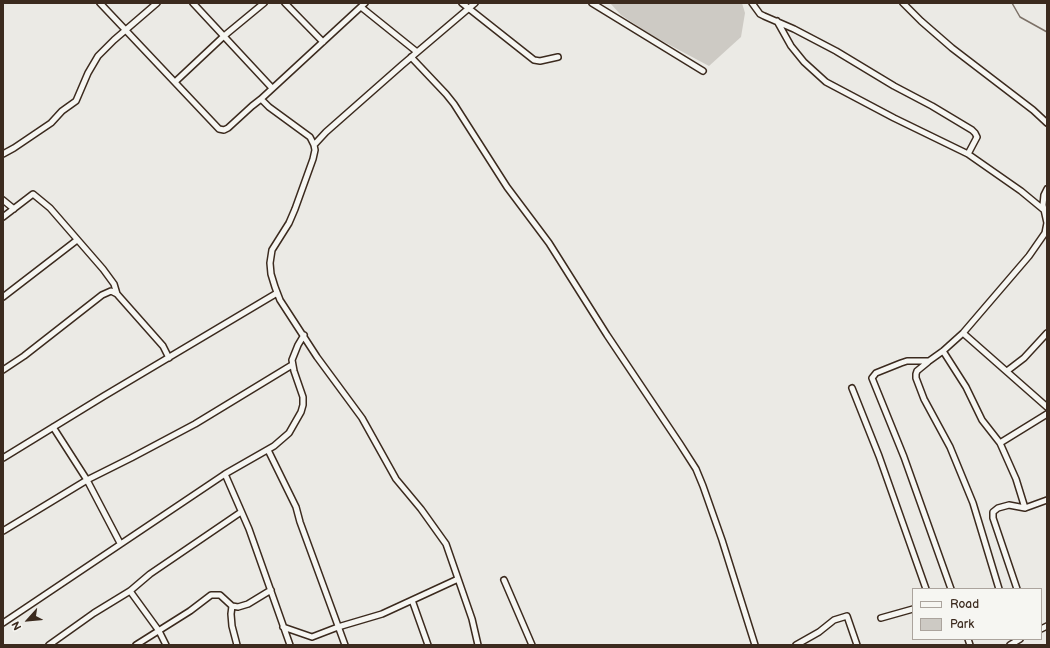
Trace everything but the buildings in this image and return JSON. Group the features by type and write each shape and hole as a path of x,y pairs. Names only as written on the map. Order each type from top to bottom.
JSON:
{"street":[{"path":"100,3 221,130 228,128 366,3"},
{"path":"3,154 51,123 62,111 76,101 88,73 98,56 157,3"},
{"path":"193,3 272,88"},
{"path":"175,82 224,36 264,3"},
{"path":"285,3 323,42"},
{"path":"462,3 534,60 540,61 558,57"},
{"path":"314,145 326,132 411,57 475,3"},
{"path":"592,3 703,71"},
{"path":"752,3 760,14 794,29 836,51 972,130 976,137 968,154"},
{"path":"904,3 921,21 952,48 1033,110 1047,123"},
{"path":"361,7 417,52"},
{"path":"777,21 804,62 826,82 894,118 968,154 1021,190 1046,212"},
{"path":"411,57 454,104 507,187 549,243 607,335 696,469 722,540 755,645"},
{"path":"261,99 269,107 307,134 314,145 315,150 314,159 289,223 270,255 271,274 277,293 317,358 362,418 396,479 422,509 446,544 472,619 478,645"},
{"path":"1000,588 973,502 950,447 924,399 916,378 917,371 963,333 1040,242 1046,228 1046,212 1043,205 1044,195 1047,189"},
{"path":"3,217 33,194 50,208 110,278 114,284 117,294"},
{"path":"3,200 14,209"},
{"path":"3,297 77,240"},
{"path":"3,370 24,356 106,292 113,290 163,346 169,358"},
{"path":"3,458 263,300 277,293"},
{"path":"963,333 1047,407"},
{"path":"1007,371 1035,347 1047,333"},
{"path":"3,623 120,543 225,474 268,450 282,440 289,433 302,408 303,397 292,365 293,355 304,335"},
{"path":"943,351 966,387 982,420 1000,443 1016,479 1024,508"},
{"path":"929,361 907,361 876,373 872,378 904,457 951,588"},
{"path":"1014,377 1017,364"},
{"path":"3,531 87,480 132,458 201,420 292,365"},
{"path":"852,388 879,456 926,588"},
{"path":"1000,443 1047,414"},
{"path":"53,427 87,480 120,543"},
{"path":"268,450 296,507 300,522 345,645"},
{"path":"225,474 249,529 290,645"},
{"path":"1017,588 993,518 993,512 998,508 1009,505 1024,508 1047,500"},
{"path":"49,645 94,613 130,591 150,574 241,512"},
{"path":"284,628 312,637 338,627 382,614 458,579"},
{"path":"504,580 532,645"},
{"path":"136,645 211,596 220,595 232,606 238,607 243,606 271,590"},
{"path":"130,591 159,631 166,645"},
{"path":"412,600 428,645"},
{"path":"232,606 231,618 237,645"},
{"path":"881,618 912,609"},
{"path":"796,645 819,632 831,621 846,616 857,645"}],"green space":[{"path":"610,3 742,3 745,13 741,37 709,66 651,35 621,15"}],"waterway":[{"path":"1012,3 1020,17 1047,32"}]}
